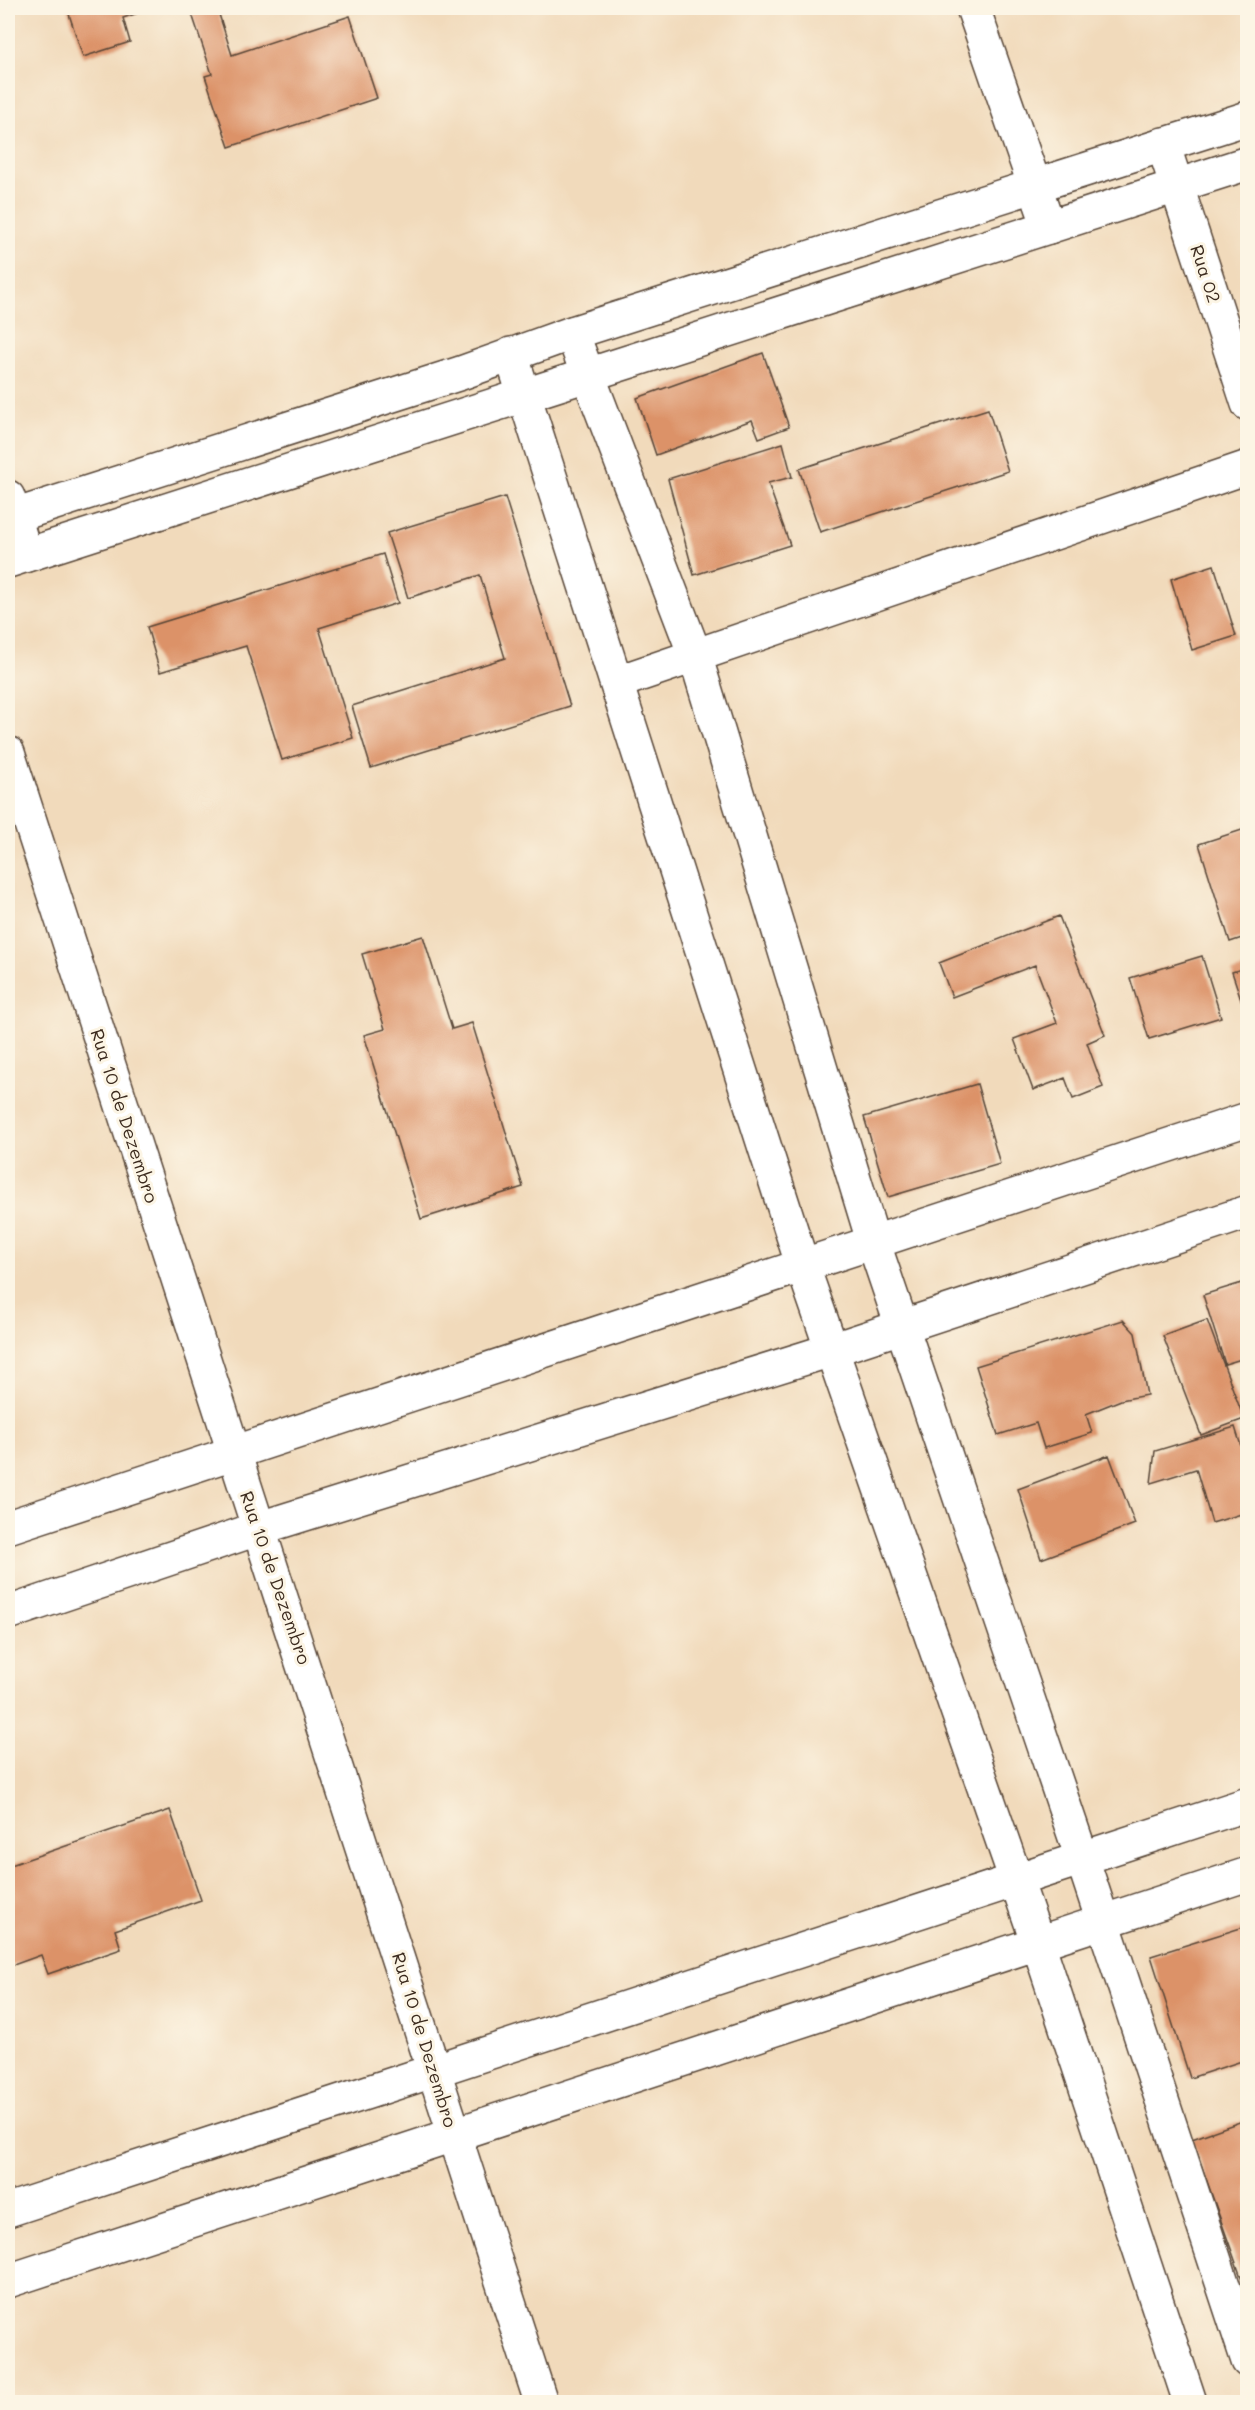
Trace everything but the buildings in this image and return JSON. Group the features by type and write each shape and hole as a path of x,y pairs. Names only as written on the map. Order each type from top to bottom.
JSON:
{"street":[{"path":"973,8 1049,227"},
{"path":"1248,118 572,333 452,376 10,511 17,558 1248,163"},
{"name":"Rua 02","path":"1163,144 1248,404"},
{"path":"572,333 695,655 874,1244 1082,1858 1248,2361"},
{"path":"511,354 618,682 803,1267 1038,1943 1190,2403"},
{"path":"618,682 1248,467"},
{"name":"Rua 10 de Dezembro","path":"8,753 231,1451 260,1528 541,2403"},
{"path":"8,1527 231,1451 874,1244 1248,1119"},
{"path":"8,1613 260,1528 831,1350 1248,1212"},
{"path":"8,2210 1248,1804"},
{"path":"8,2281 1248,1874"}]}
